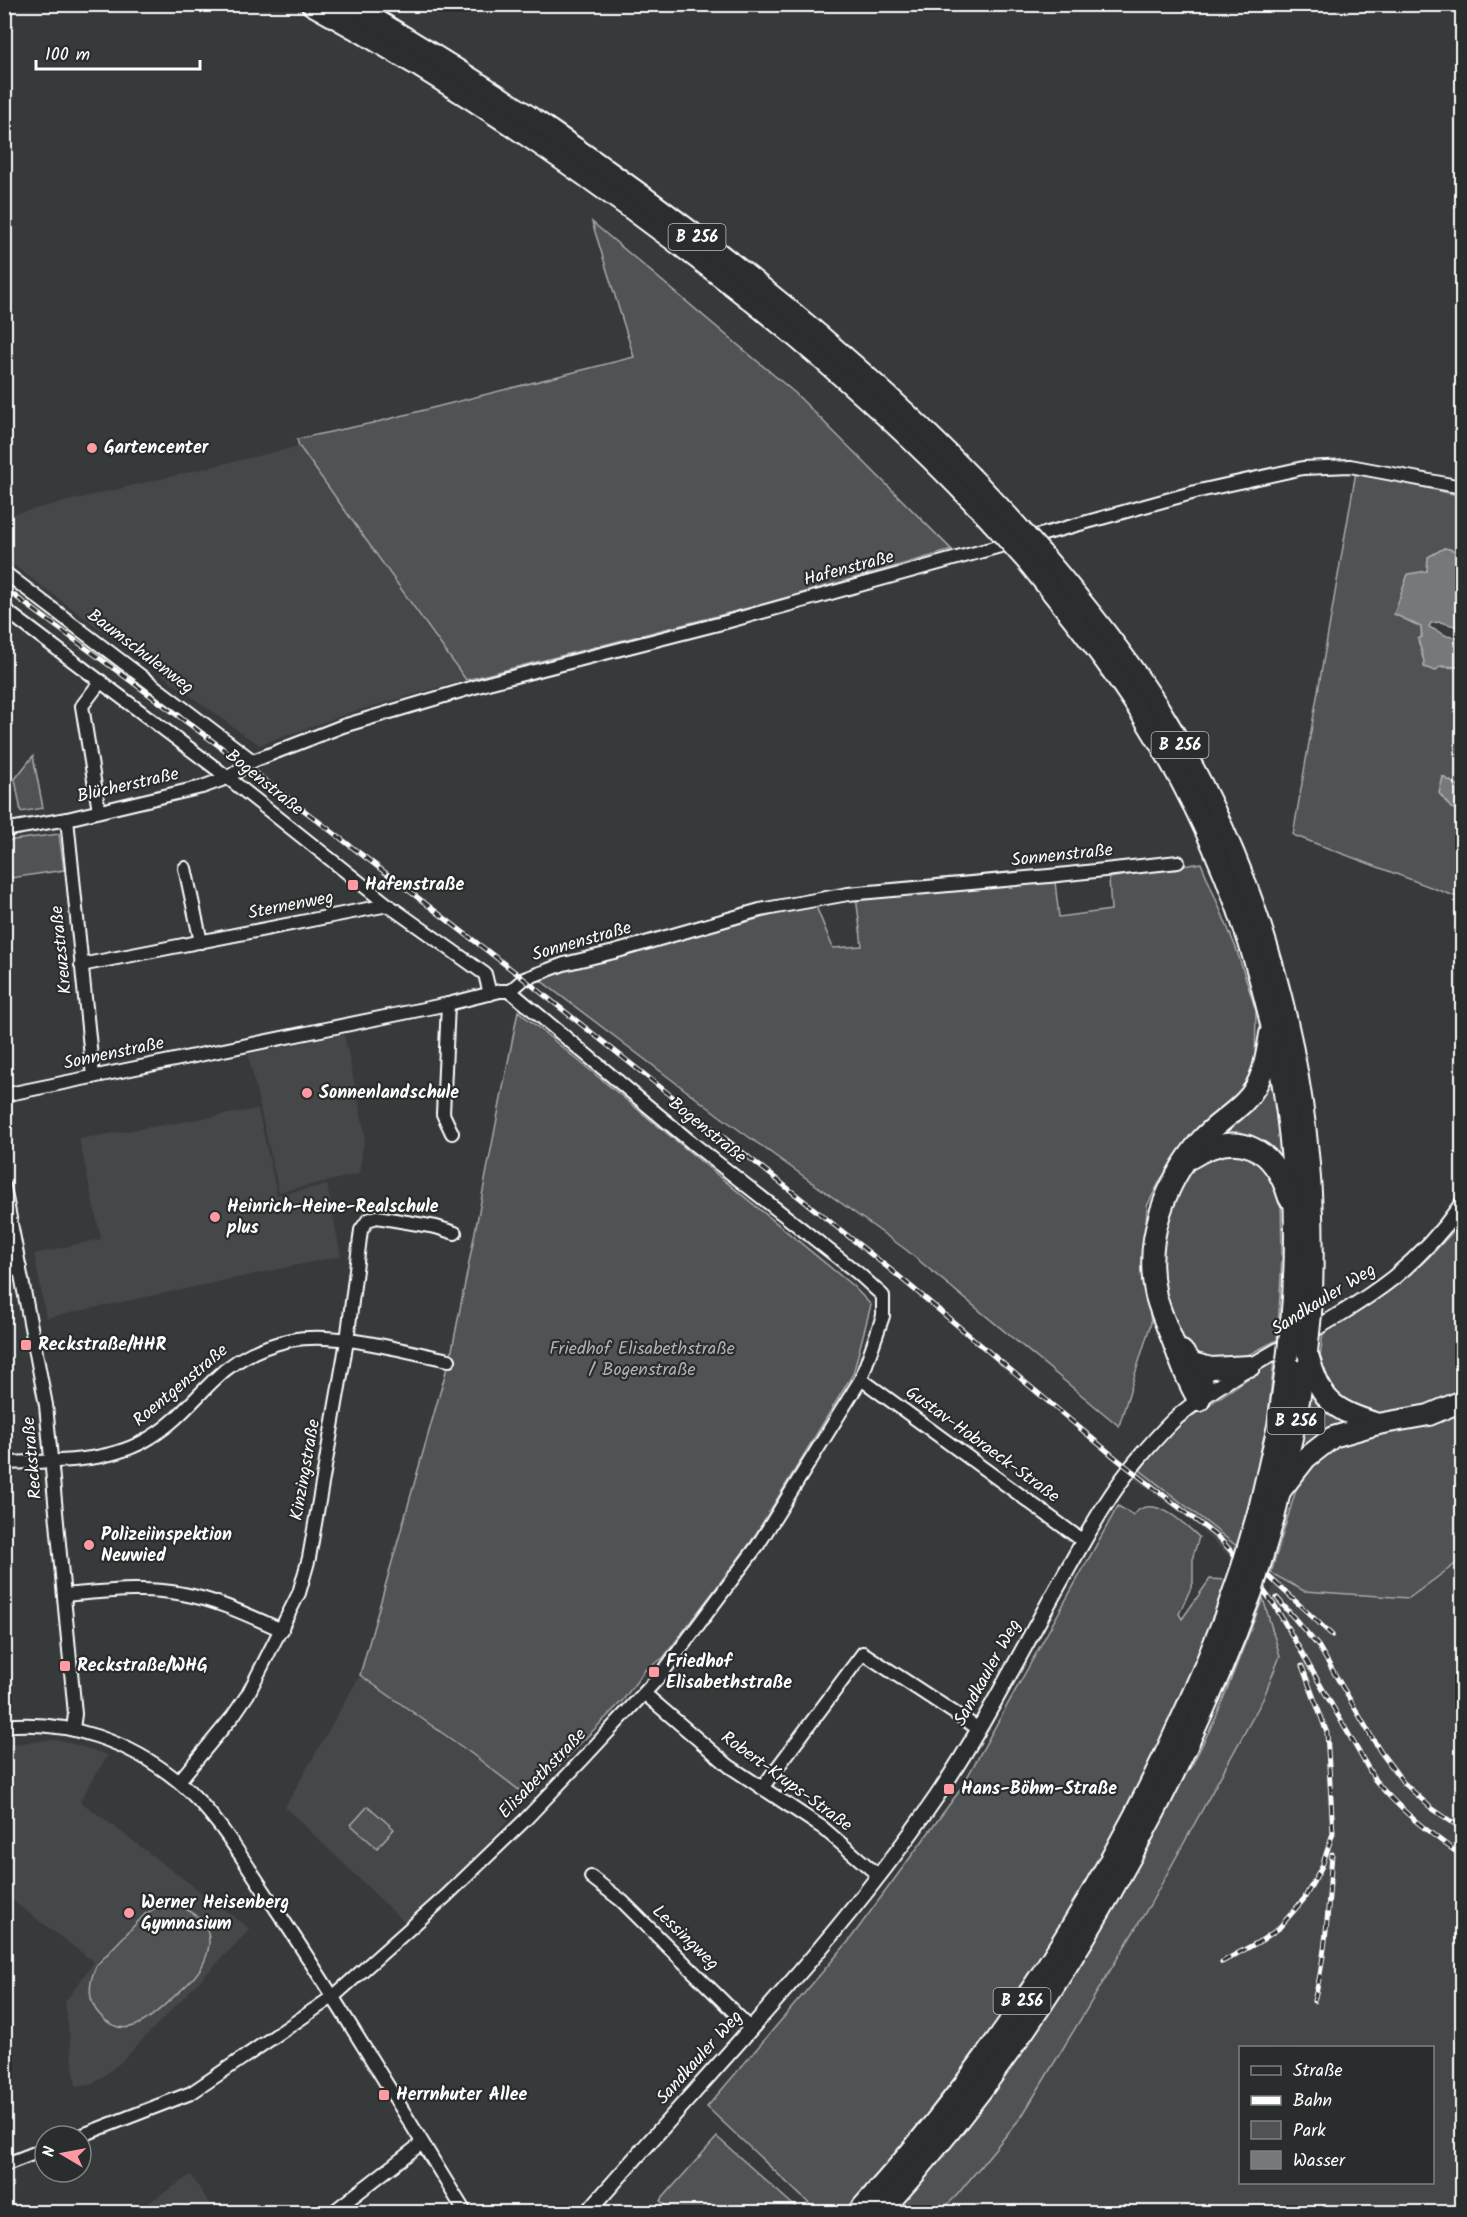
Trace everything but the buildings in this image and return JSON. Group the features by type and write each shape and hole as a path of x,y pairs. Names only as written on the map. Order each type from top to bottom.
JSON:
{"highway":[{"name":"B 256","path":"311,4 456,88 596,183 707,266 795,336 1000,519"},
{"name":"B 256","path":"350,4 466,75 607,170 802,320 869,378 943,447 1000,519 1110,638 1174,734 1201,783 1252,895 1284,1004 1294,1047 1304,1112 1312,1210 1311,1314 1297,1413 1281,1490 1267,1514"},
{"name":"B 256","path":"858,2212 895,2172 953,2100 1052,1958 1115,1852 1157,1771 1191,1698 1230,1626 1252,1592 1267,1514 1291,1324 1296,1224 1292,1143 1283,1082 1271,1025 1254,959 1233,896 1186,792 1160,745 1118,678 1035,557"},
{"path":"1199,1401 1179,1360 1156,1297 1153,1254 1157,1224 1165,1197 1176,1176 1203,1138 1253,1092 1262,1074 1271,1025"},
{"path":"1186,1162 1217,1146 1239,1144 1258,1150 1275,1166 1281,1176 1296,1224"},
{"path":"1172,1340 1201,1376 1204,1386 1199,1401"},
{"path":"1307,1352 1318,1384 1330,1403 1350,1415 1378,1424"},
{"path":"1192,1363 1211,1368 1250,1366"},
{"path":"1281,1490 1306,1458 1324,1443 1344,1433 1428,1415 1462,1401"},
{"name":"B 256","path":"881,2212 966,2110 1066,1967 1128,1864 1203,1713 1230,1626"}],"street":[{"name":"Hafenstraße","path":"253,761 343,726 488,683 726,622 1199,491 1303,468 1350,466 1462,487"},
{"name":"Baumschulenweg","path":"4,572 253,761"},
{"name":"Bogenstraße","path":"4,609 227,778 388,905 485,974 490,994"},
{"path":"99,811 82,706 101,681"},
{"name":"Blücherstraße","path":"4,830 67,819 202,788 227,778 253,761"},
{"name":"Kreuzstraße","path":"67,819 93,1077"},
{"name":"Sonnenstraße","path":"4,1095 510,991 524,979 564,964 760,910 820,898 1178,862"},
{"path":"185,868 201,942"},
{"name":"Sternenweg","path":"81,965 388,905"},
{"name":"Bogenstraße","path":"510,991 691,1142 859,1274 883,1296"},
{"path":"448,1004 443,1114 452,1133"},
{"name":"Reckstraße","path":"4,1187 44,1391 75,1714 73,1729"},
{"name":"Sandkauler Weg","path":"588,2212 750,2028 879,1876 938,1795 979,1729 1083,1541 1107,1502 1137,1461 1167,1427 1199,1401 1250,1366 1339,1314 1391,1280 1434,1240 1462,1204"},
{"name":"Kinzingstraße","path":"179,1781 233,1716 248,1694 282,1630 298,1593 309,1558 347,1341 361,1230 368,1220 377,1217 436,1227 455,1233"},
{"path":"4,1272 20,1268"},
{"name":"Elisabethstraße","path":"93,2131 191,2093 334,1996 445,1897 525,1820 645,1694 758,1545 861,1379 883,1316 883,1296"},
{"name":"Roentgenstraße","path":"4,1463 103,1456 140,1444 177,1417 224,1370 264,1348 305,1338 347,1341 449,1360"},
{"name":"Gustav-Hobraeck-Straße","path":"861,1379 1083,1541"},
{"path":"64,1595 132,1590 181,1593 199,1597 282,1630"},
{"path":"762,1788 863,1653 979,1729"},
{"name":"Robert-Krups-Straße","path":"645,1694 729,1766 823,1828 879,1876"},
{"path":"4,1726 39,1724 73,1729 114,1742 143,1757 179,1781 214,1818 236,1847 334,1996 465,2212"},
{"name":"Lessingweg","path":"591,1877 622,1901 750,2028"},
{"path":"333,2212 422,2143"},
{"path":"4,2165 33,2154"}],"shaded area":[{"path":"299,446 466,680 349,713 260,745 5,559 5,516"},
{"name":"Sonnenlandschule","path":"344,1034 365,1133 359,1174 279,1192 248,1054"},
{"name":"Heinrich-Heine-Realschule plus","path":"258,1109 277,1195 327,1185 341,1256 46,1318 34,1254 101,1239 79,1139"},
{"path":"1140,1469 1238,1547 1234,1561 1192,1521 1134,1479"},
{"path":"1462,1549 1462,2212 940,2212 957,2195 1151,1903 1263,1699 1280,1656 1266,1607 1277,1576 1304,1591 1409,1598 1456,1565"},
{"path":"360,1675 472,1754 528,1797 487,1845 407,1925 285,1807"},
{"name":"Werner Heisenberg Gymnasium","path":"57,1739 108,1755 80,1801 250,1929 120,2063 93,2084 76,2087 65,2002 94,1962 5,1895 4,1745"},
{"path":"191,2175 215,2212 115,2212 145,2205"}],"green space":[{"path":"592,222 795,393 952,550 760,605 466,680 299,446 297,439 377,422 634,357"},
{"path":"1356,472 1462,496 1462,552 1444,548 1427,570 1421,643 1423,658 1431,664 1441,667 1462,667 1462,788 1443,777 1451,808 1462,811 1462,899 1293,835"},
{"path":"33,756 43,808 21,812 15,779"},
{"path":"59,834 64,870 11,878 6,841"},
{"path":"1201,863 1236,948 1256,1011 1255,1069 1230,1106 1185,1147 1161,1179 1147,1206 1144,1263 1151,1323 1119,1426 905,1249 721,1117 536,977 815,904 833,948 862,946 856,896 1055,882 1059,917 1111,910 1109,878"},
{"name":"Friedhof Elisabethstraße / Bogenstraße","path":"518,1011 853,1286 871,1305 853,1374 751,1542 663,1658 645,1670 623,1700 528,1797 472,1754 360,1675 452,1350"},
{"path":"1270,1062 1284,1171 1278,1163 1205,1146"},
{"path":"1229,1150 1262,1160 1281,1194 1282,1257 1278,1332 1277,1340 1250,1354 1209,1364 1183,1346 1164,1302 1160,1244 1165,1218 1191,1167"},
{"path":"1462,1220 1462,1393 1439,1403 1399,1414 1371,1415 1335,1399 1319,1367 1323,1332 1381,1297 1399,1283 1433,1253"},
{"path":"1274,1361 1269,1424 1258,1476 1238,1547 1140,1470 1176,1427"},
{"path":"1312,1385 1350,1420 1298,1462"},
{"path":"1462,1407 1462,1549 1458,1562 1409,1598 1304,1591 1271,1573 1298,1483 1328,1446"},
{"path":"1118,1506 1133,1515 1141,1509 1158,1508 1177,1518 1199,1537 1193,1556 1193,1583 1179,1614 1182,1619 1210,1579 1227,1580 1215,1614 1218,1617 1127,1813 1073,1908 1027,1980 968,2066 908,2142 846,2212 818,2212 707,2107 848,1942 960,1790"},
{"path":"1263,1598 1280,1656 1263,1699 1151,1903 1022,2116 957,2195 940,2212 888,2212 1192,1765 1216,1717"},
{"path":"368,1806 394,1829 377,1848 351,1825"},
{"path":"160,1905 183,1908 200,1919 209,1936 205,1960 189,1982 153,2015 136,2026 118,2027 108,2023 92,2003 90,1991 96,1966 145,1914"},
{"path":"717,2137 801,2212 673,2212 660,2201"}],"water":[{"path":"1444,548 1462,552 1462,628 1440,622 1431,623 1429,627 1447,636 1462,639 1462,667 1441,666 1435,671 1424,667 1418,639 1422,637 1421,627 1394,614 1408,574 1427,571 1428,557"},
{"path":"1443,777 1462,788 1462,811 1451,808 1439,793"}],"tunnel":[{"path":"1444,2212 1462,2200"}],"railway":[{"path":"4,588 245,765 524,979 896,1274 1118,1460 1220,1539 1250,1572 1275,1606 1375,1780 1405,1812 1462,1856"},
{"path":"1246,1559 1264,1572 1332,1635"},
{"path":"1277,1598 1319,1647 1380,1751 1403,1782 1430,1807 1462,1829"},
{"path":"1222,1962 1278,1929 1304,1899 1322,1866 1333,1833 1327,1733 1302,1666"},
{"path":"1314,2001 1324,1946 1332,1854"}],"place":[{"name":"Gartencenter","path":"92,448"},
{"name":"Hafenstraße","path":"353,885"},
{"name":"Sonnenlandschule","path":"307,1093"},
{"name":"Heinrich-Heine-Realschule plus","path":"215,1217"},
{"name":"Reckstraße/HHR","path":"26,1345"},
{"name":"Polizeiinspektion Neuwied","path":"89,1545"},
{"name":"Reckstraße/WHG","path":"65,1666"},
{"name":"Friedhof Elisabethstraße","path":"654,1672"},
{"name":"Hans-Böhm-Straße","path":"949,1789"},
{"name":"Werner Heisenberg Gymnasium","path":"129,1913"},
{"name":"Herrnhuter Allee","path":"384,2095"}]}
